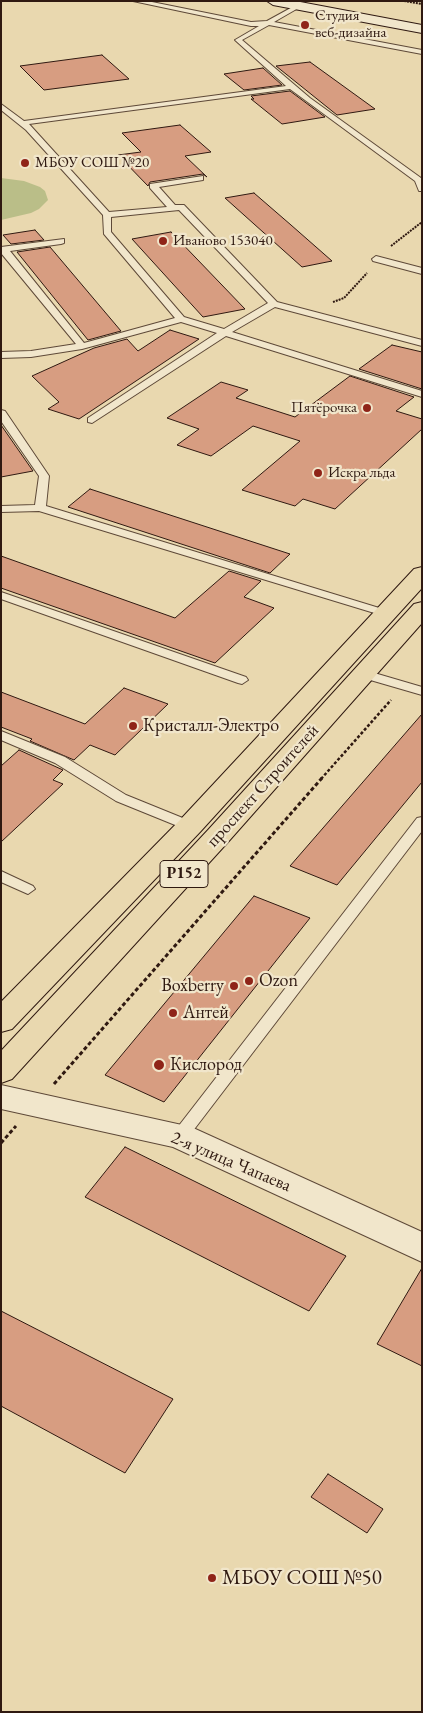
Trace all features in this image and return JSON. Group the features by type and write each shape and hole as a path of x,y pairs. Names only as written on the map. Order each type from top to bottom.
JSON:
{"main road":[{"name":"проспект Строителей","path":"1,1021 190,826 422,574"},
{"name":"проспект Строителей","path":"1,1071 218,836 422,609"}],"street":[{"path":"273,1 422,29"},
{"name":"2-я улица Чапаева","path":"1,1097 180,1136 422,1248"}],"lane":[{"path":"136,1 251,24 268,23 422,52"},
{"path":"298,6 238,40 292,87 418,180 422,189"},
{"path":"23,123 292,87"},
{"path":"1,106 23,123 107,215 107,232 181,319 422,394"},
{"path":"173,208 153,186 200,178"},
{"path":"107,215 132,214 181,207 274,304 422,343"},
{"path":"3,250 61,241"},
{"path":"3,250 82,346"},
{"path":"376,259 422,271"},
{"path":"92,420 224,333 274,304"},
{"path":"1,355 30,354 82,346 181,319"},
{"path":"1,412 44,476 40,508"},
{"path":"1,509 40,508 385,613"},
{"path":"1,595 242,680"},
{"path":"364,674 422,691"},
{"path":"1,735 60,760 121,798 190,826"},
{"path":"180,1136 422,821"},
{"path":"1,876 28,888"}],"path":[{"path":"404,1 422,4"},
{"path":"332,302 344,298 362,281 376,259 422,222"},
{"path":"1,1143 404,686"}],"green space":[{"path":"1,178 24,181 40,187 45,191 48,200 39,209 31,213 1,220"}],"building":[{"path":"102,55 129,79 44,90 20,66"},
{"path":"310,62 375,109 337,115 276,66"},
{"path":"263,68 282,85 244,90 224,74"},
{"path":"290,91 325,117 282,124 251,99 254,99 251,96"},
{"path":"180,125 211,152 185,156 207,177 203,174 150,182 148,186 118,155 141,152 122,133"},
{"path":"254,193 332,261 302,267 225,198"},
{"path":"35,230 44,240 11,244 3,235"},
{"path":"171,232 245,309 203,317 132,239"},
{"path":"50,247 121,331 88,340 17,252"},
{"path":"170,330 199,339 79,419 48,409 59,402 32,376 94,348 127,339 138,351"},
{"path":"392,345 422,352 422,389 359,369"},
{"path":"350,376 414,397 396,411 422,419 422,429 335,509 303,499 295,506 242,490 300,441 253,426 211,456 177,445 199,429 167,418 221,382 248,390 236,398 295,417"},
{"path":"1,425 33,471 1,477"},
{"path":"90,489 290,554 270,573 68,507"},
{"path":"1,556 175,618 229,571 261,581 244,597 274,608 215,663 1,588"},
{"path":"124,688 168,704 115,755 90,745 74,760 30,741 32,739 1,727 1,692 85,724"},
{"path":"422,714 422,782 337,885 290,866"},
{"path":"19,750 63,770 53,780 63,784 1,842 1,766"},
{"path":"254,896 310,918 164,1102 105,1075"},
{"path":"125,1147 346,1256 309,1311 85,1197"},
{"path":"422,1268 422,1366 377,1344"},
{"path":"1,1311 173,1399 125,1473 1,1406"},
{"path":"328,1474 383,1509 367,1533 311,1497"}],"place":[{"name":"Студия веб-дизайна","path":"305,25"},
{"name":"МБОУ СОШ №20","path":"25,163"},
{"name":"Иваново 153040","path":"163,241"},
{"name":"Пятёрочка","path":"367,408"},
{"name":"Искра льда","path":"318,473"},
{"name":"Кристалл-Электро","path":"133,726"},
{"name":"Ozon","path":"249,981"},
{"name":"Boxberry","path":"234,986"},
{"name":"Антей","path":"173,1013"},
{"name":"Кислород","path":"159,1065"},
{"name":"МБОУ СОШ №50","path":"212,1578"}]}
